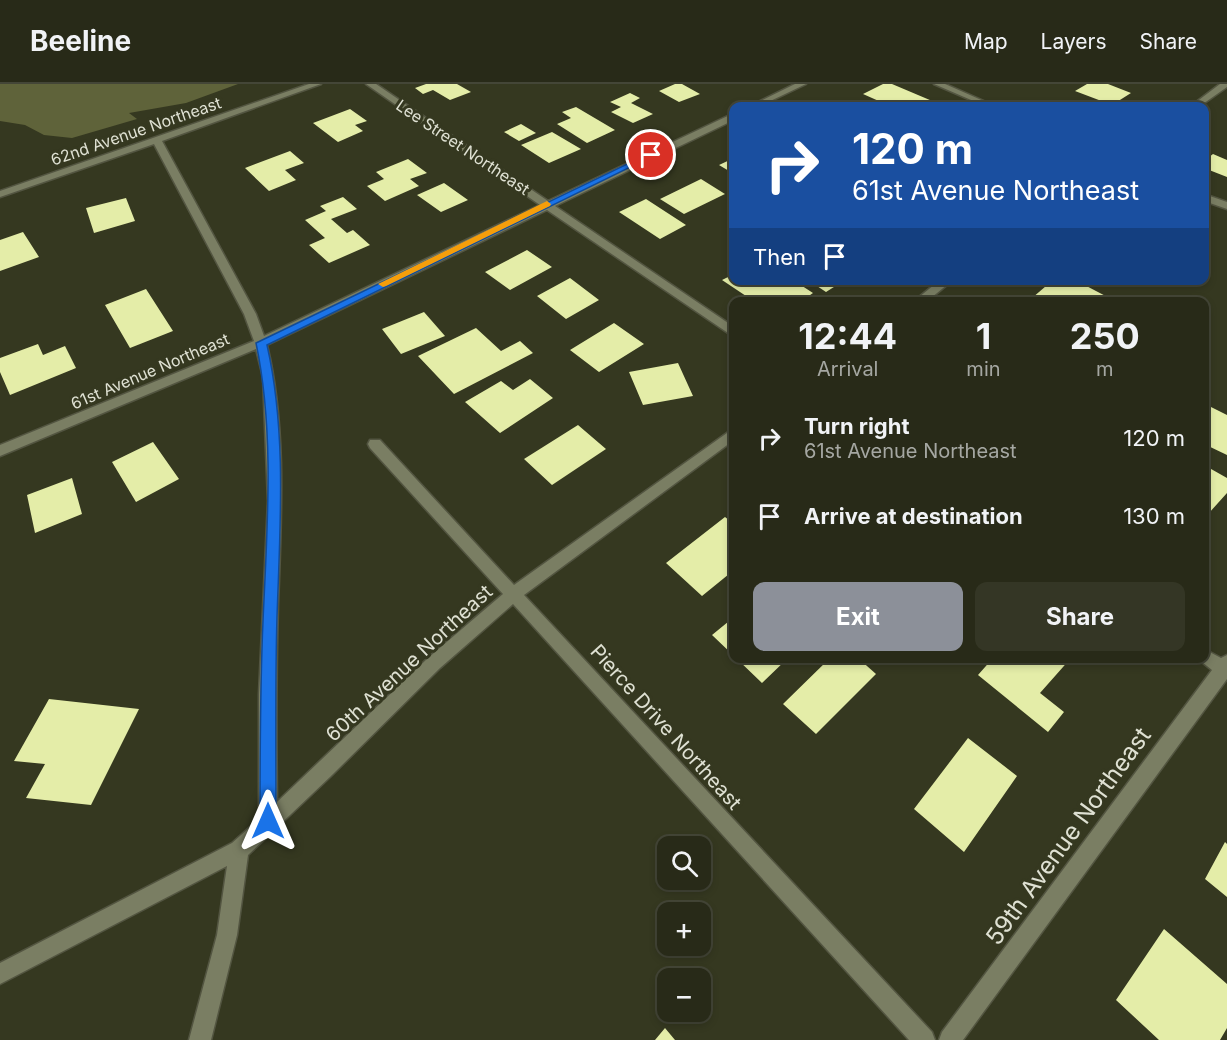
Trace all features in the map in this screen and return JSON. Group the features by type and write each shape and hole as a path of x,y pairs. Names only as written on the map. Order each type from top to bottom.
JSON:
{"street":[{"name":"62nd Avenue Northeast","path":"0,194 317,84"},
{"name":"Lee Street Northeast","path":"370,84 729,330"},
{"path":"763,102 802,84"},
{"path":"938,84 981,102"},
{"path":"1201,102 1226,84"},
{"name":"61st Avenue Northeast","path":"0,451 261,343 729,118"},
{"path":"156,140 250,314 261,343 269,377 275,501 267,694 268,821"},
{"path":"1209,199 1227,206"},
{"path":"925,297 941,285"},
{"name":"60th Avenue Northeast","path":"0,974 239,850 434,663 515,593 729,437"},
{"name":"Pierce Drive Northeast","path":"375,444 515,593 924,1040"},
{"path":"1209,659 1226,668"},
{"name":"59th Avenue Northeast","path":"950,1040 1226,668"},
{"path":"200,1040 227,935 239,850"}],"green space":[{"path":"0,84 238,84 186,103 129,113 137,119 72,138 44,135 25,125 0,121"}],"building":[{"path":"426,84 457,84 471,92 450,100 433,90 423,94 415,88"},
{"path":"675,84 682,84 700,94 679,102 659,91"},
{"path":"883,84 892,84 935,102 881,102 863,94"},
{"path":"1087,84 1108,84 1131,93 1117,102 1104,102 1075,91"},
{"path":"630,93 640,98 631,103 653,114 633,123 611,112 621,107 610,102"},
{"path":"576,107 615,130 587,143 557,124 571,118 562,112"},
{"path":"350,109 367,121 355,125 363,131 338,142 313,123"},
{"path":"521,124 536,133 519,141 504,132"},
{"path":"552,132 581,149 549,163 521,145"},
{"path":"290,151 304,163 285,170 296,180 269,191 245,168"},
{"path":"1213,154 1227,160 1227,177 1209,170 1209,157"},
{"path":"408,159 427,173 410,179 419,186 385,201 367,186 384,179 376,172"},
{"path":"729,160 729,171 719,165"},
{"path":"701,179 725,194 684,214 660,199"},
{"path":"444,183 468,200 441,212 417,195"},
{"path":"343,197 357,209 331,219 347,233 353,230 370,245 329,263 309,245 325,238 305,220 326,211 320,206"},
{"path":"126,198 135,221 94,233 86,208"},
{"path":"646,199 686,225 660,239 619,212"},
{"path":"23,232 39,257 0,271 0,240"},
{"path":"527,250 552,267 510,290 485,272"},
{"path":"729,276 729,285 722,280"},
{"path":"570,278 599,300 566,319 537,296"},
{"path":"730,285 801,285 813,293 807,297 748,297"},
{"path":"816,285 837,285 826,292"},
{"path":"1047,285 1085,285 1107,297 1033,297"},
{"path":"146,289 173,331 130,348 105,305"},
{"path":"424,312 445,336 401,354 382,329"},
{"path":"614,323 644,344 599,372 570,350"},
{"path":"476,328 501,351 520,341 533,353 454,394 418,356"},
{"path":"38,344 43,355 65,346 76,368 10,395 0,372 0,358"},
{"path":"678,363 693,396 643,405 629,372"},
{"path":"530,379 553,398 500,433 465,402 501,381 513,390"},
{"path":"1209,406 1227,415 1227,455 1209,446"},
{"path":"578,425 606,449 552,485 524,459"},
{"path":"153,442 179,479 136,502 112,462"},
{"path":"1209,468 1227,478 1227,493 1209,513"},
{"path":"72,478 82,514 35,533 27,495"},
{"path":"725,517 729,520 729,574 702,596 666,563"},
{"path":"729,621 729,651 712,635"},
{"path":"741,663 783,663 762,683"},
{"path":"825,663 864,663 876,674 816,734 783,704"},
{"path":"989,663 1067,663 1040,693 1064,712 1048,732 978,675"},
{"path":"49,699 139,709 91,805 26,798 45,764 14,761"},
{"path":"968,738 1017,776 964,852 914,809"},
{"path":"1225,842 1227,844 1227,897 1205,879"},
{"path":"1164,929 1227,984 1227,1028 1220,1040 1159,1040 1116,1000"},
{"path":"665,1028 675,1040 655,1040"}],"slow traffic":[{"path":"383,284 547,204"}],"route":[{"path":"268,821 267,694 275,501 269,377 261,343 651,155"}]}
